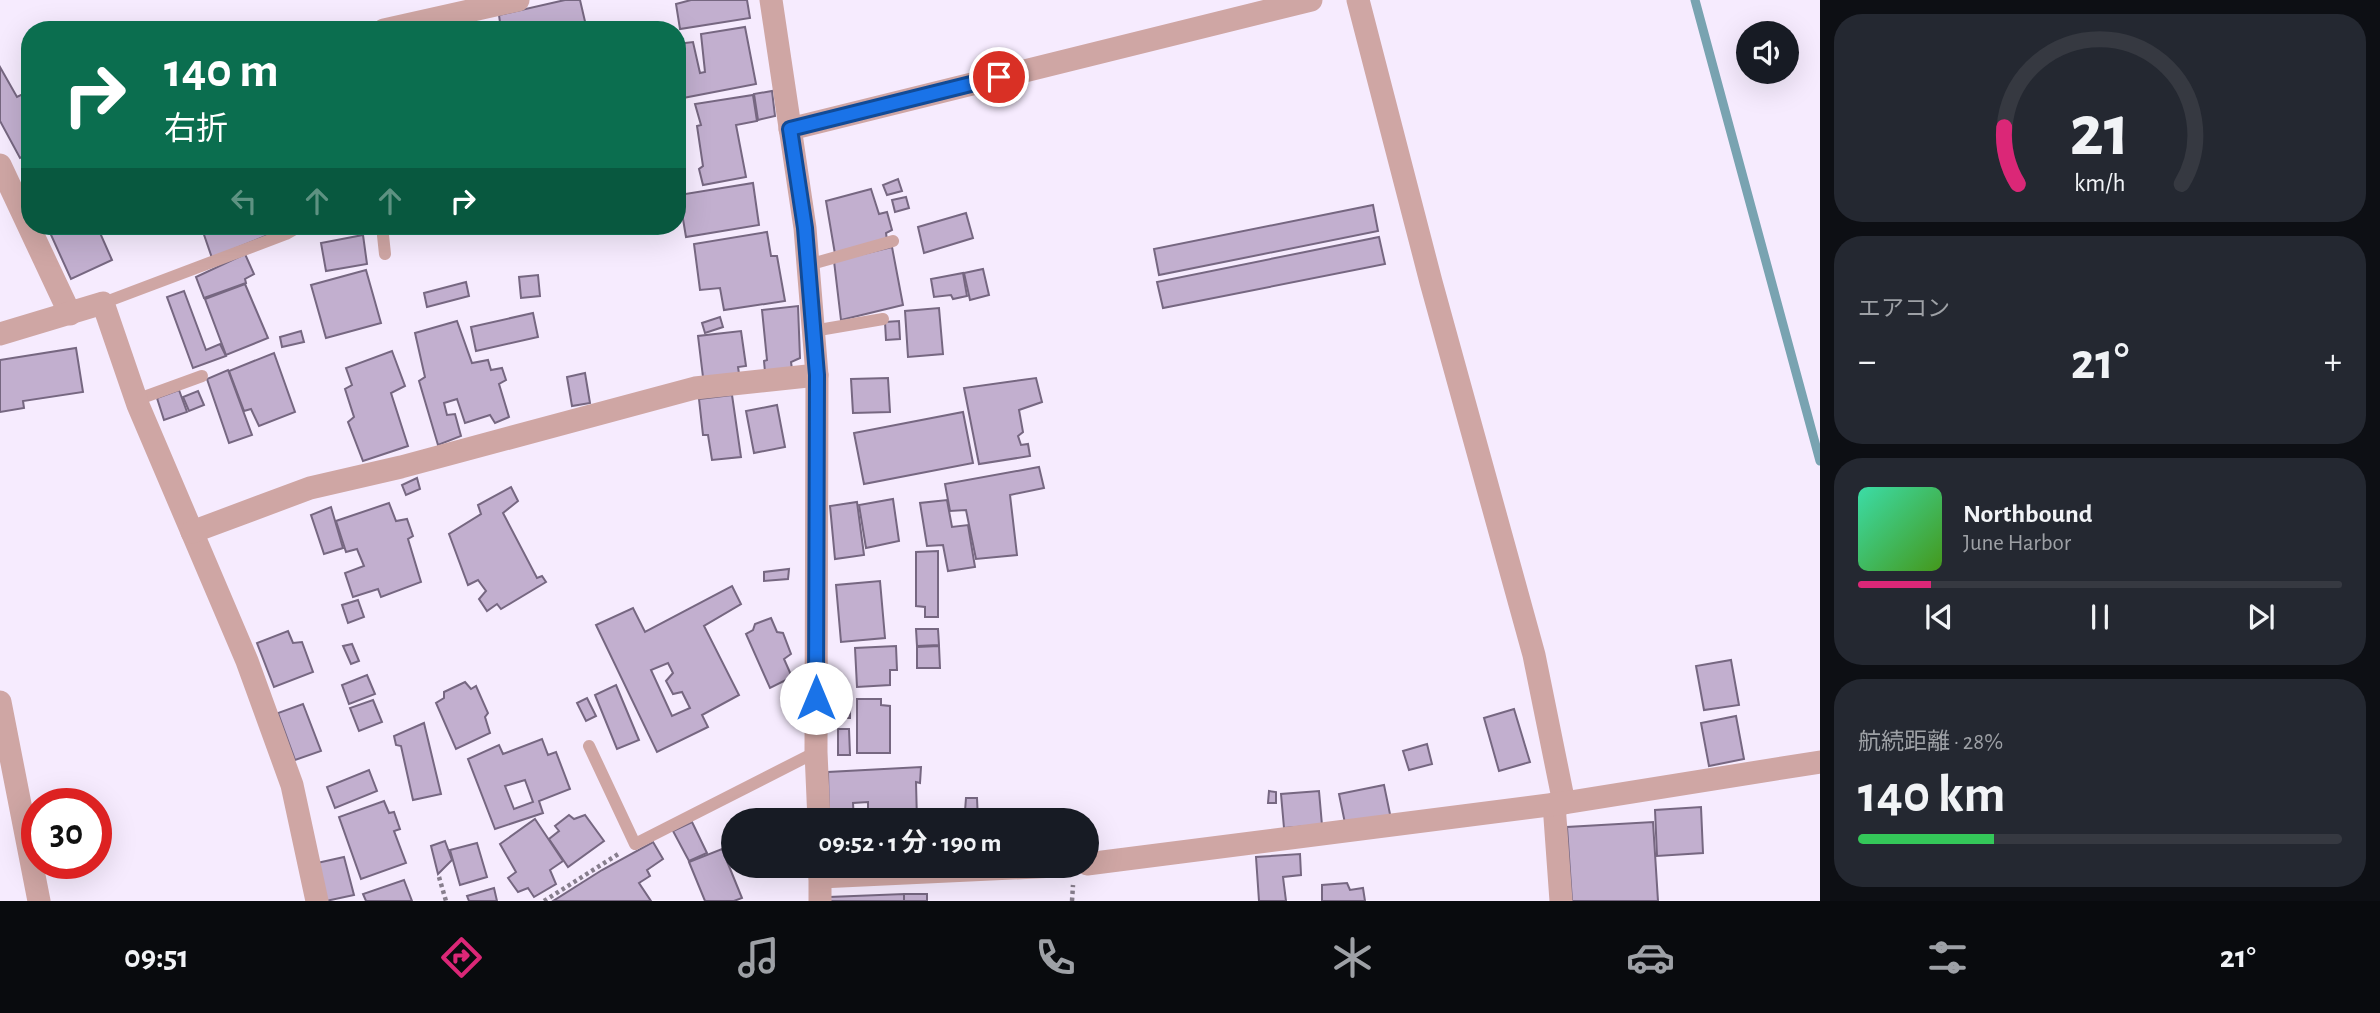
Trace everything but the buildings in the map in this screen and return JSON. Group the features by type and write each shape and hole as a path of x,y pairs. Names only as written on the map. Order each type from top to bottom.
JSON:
{"street":[{"path":"424,21 518,0"},
{"path":"771,0 805,228 817,375 818,808"},
{"path":"790,129 1311,0"},
{"path":"1358,0 1431,282 1534,655 1559,803 1561,901"},
{"path":"13,174 21,194"},
{"path":"38,235 70,314"},
{"path":"0,334 103,303 136,400 247,661 292,785 317,901"},
{"path":"192,532 310,488 401,467 695,388 817,375"},
{"path":"0,702 39,901"},
{"path":"1099,862 1559,803 1820,762"},
{"path":"820,878 820,901"}],"lane":[{"path":"103,303 283,235"},
{"path":"383,235 385,254"},
{"path":"808,265 893,241"},
{"path":"813,331 883,319"},
{"path":"136,400 202,376"},
{"path":"589,746 635,844 816,752"}],"path":[{"path":"439,877 446,901"}],"waterway":[{"path":"1695,0 1820,461"}],"route":[{"path":"816,698 817,375 805,228 790,129 999,77"}]}
